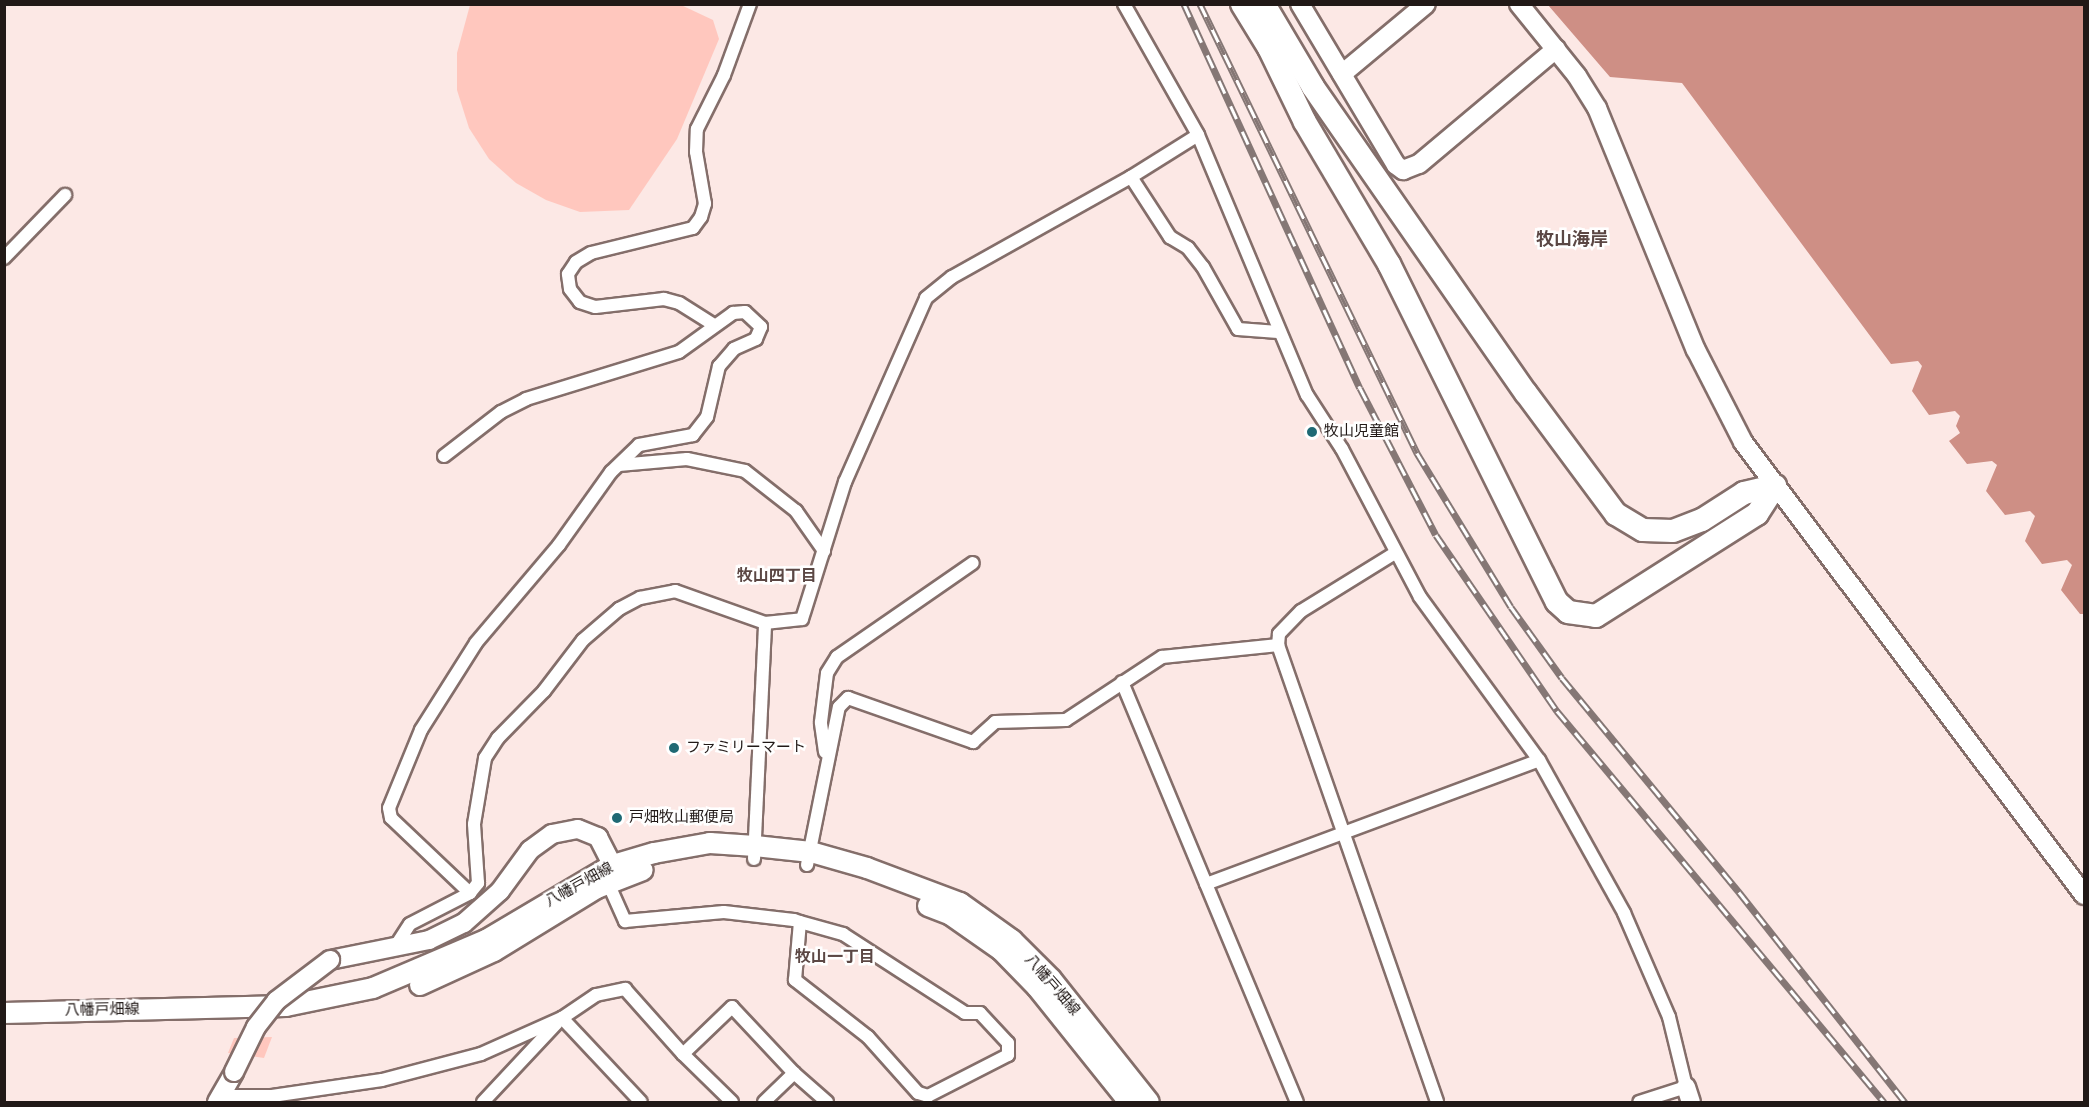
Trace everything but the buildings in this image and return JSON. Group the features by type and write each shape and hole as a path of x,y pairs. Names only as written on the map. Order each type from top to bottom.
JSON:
{"highway":[{"path":"1242,4 1269,48 1305,122 1389,264 1549,590 1568,612 1596,616 1757,514 1775,486"},
{"path":"1264,4 1313,87 1526,393 1616,514 1643,530 1673,531 1702,520 1744,493 1775,486"}],"main road":[{"name":"八幡戸畑線","path":"4,1013 286,1006 373,988 486,940 613,875 711,857 754,852 867,868 960,903 1012,940 1051,979 1149,1102"},
{"name":"八幡戸畑線","path":"809,858 951,915 1001,950 1037,987 1129,1102"},
{"name":"八幡戸畑線","path":"4,1026 288,1019 378,1001 494,951 613,875"}],"street":[{"path":"714,325 679,303 664,299 595,306 580,302 570,289 568,274 576,262 591,253 693,228 701,217 705,204 696,152 697,129 724,75 750,4"},
{"path":"1124,4 1198,135 1278,332 1307,395 1342,449 1420,597 1539,760 1624,913 1657,987 1689,1095 1639,1102"},
{"path":"1300,4 1396,165 1411,170 1556,49"},
{"path":"1342,74 1426,4"},
{"path":"1519,4 1556,49 1597,108 1613,140 1719,398 1743,442 2085,895"},
{"path":"395,947 410,924 470,893 478,883 474,824 485,759 498,738 544,691 583,640 619,609 640,598 675,591 765,622 802,619 845,482 926,298 952,277 1131,177 1198,135"},
{"path":"1131,177 1164,229 1203,267 1238,329 1278,332"},
{"path":"4,258 65,195"},
{"path":"444,456 501,412 526,399 679,352 734,313 745,312 761,327 756,339 734,349 719,366 707,417 693,435 639,445 619,465 559,544 476,644 421,730 389,808 391,818 470,893"},
{"path":"619,465 687,459 745,471 796,512 824,551"},
{"path":"1395,553 1301,611 1279,634 1278,645 1437,1102"},
{"path":"826,762 824,702 827,673 837,657 973,563"},
{"path":"754,852 765,622"},
{"path":"809,858 826,762 839,706 848,698 973,742 995,723 1066,720 1162,657 1278,645"},
{"path":"1122,682 1296,1102"},
{"path":"1206,884 1539,760"},
{"path":"219,1099 256,1027 276,1001 330,960 429,940 464,923 500,891 530,850 552,834 578,829 598,837 613,875 625,921 723,912 800,922 843,934 965,1013 980,1012 1008,1043 1008,1055 928,1096 918,1093 868,1037 795,980 800,922"},
{"path":"219,1099 272,1096 382,1080 481,1054 562,1018 596,995 626,988 683,1054 732,1102"},
{"path":"683,1054 732,1007 794,1073 827,1102"},
{"path":"483,1102 562,1018"},
{"path":"562,1018 641,1102"},
{"path":"764,1102 794,1073"}],"shaded area":[{"path":"470,5 681,5 713,20 719,39 677,139 629,210 580,212 546,200 516,183 489,159 469,128 457,90 457,53"},
{"path":"1548,5 2084,5 2084,614 2080,614 2061,590 2072,565 2067,560 2042,564 2025,541 2035,516 2030,511 2005,515 1986,491 1997,465 1992,461 1967,464 1949,441 1960,433 1956,426 1960,416 1955,411 1929,415 1912,391 1922,366 1918,361 1891,364 1682,83 1610,77"},
{"path":"272,1037 264,1058 228,1053 234,1038"}],"railway":[{"path":"1184,4 1360,388 1436,535 1557,711 1884,1102"},
{"path":"1200,4 1417,453 1511,607 1562,678 1739,892 1905,1102"}],"place":[{"name":"牧山児童館","path":"1312,432"},
{"name":"ファミリーマート","path":"674,748"},
{"name":"戸畑牧山郵便局","path":"617,818"}],"district":[{"name":"牧山海岸","path":"1572,239"},
{"name":"牧山四丁目","path":"777,576"},
{"name":"牧山一丁目","path":"835,957"}]}
